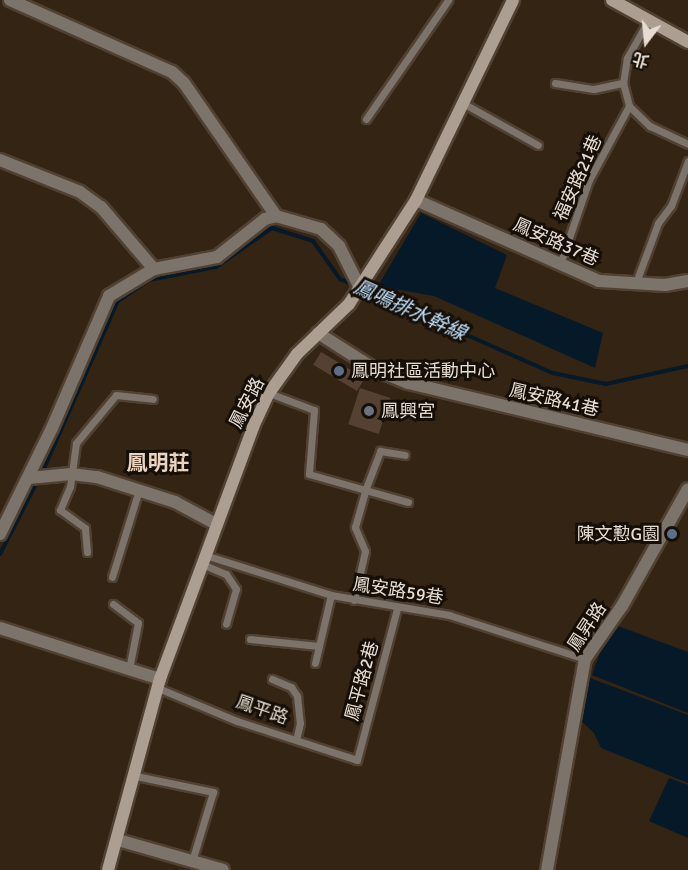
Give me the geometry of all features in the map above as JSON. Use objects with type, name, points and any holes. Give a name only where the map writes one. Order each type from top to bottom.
[{"type":"street","points":[[10,0],[172,72],[184,83],[276,216]]},
{"type":"street","name":"鳳安路","points":[[108,870],[136,776],[159,683],[216,525],[269,393],[318,333],[360,288],[416,200],[461,102],[513,0]]},
{"type":"street","points":[[612,0],[688,42]]},
{"type":"street","points":[[0,160],[80,192],[101,207],[154,269]]},
{"type":"street","name":"鳳安路37巷","points":[[416,200],[599,281],[635,285],[688,281]]},
{"type":"street","points":[[0,534],[36,477],[104,302],[154,269],[217,257],[265,219],[276,216],[321,229],[339,246],[360,288]]},
{"type":"street","name":"鳳安路41巷","points":[[318,333],[376,370],[409,383],[688,450]]},
{"type":"street","points":[[36,477],[71,474],[139,490],[203,514],[216,525]]},
{"type":"street","name":"鳳昇路","points":[[547,870],[585,659],[622,606],[688,489]]},
{"type":"street","name":"鳳平路","points":[[0,628],[129,669],[159,683]]},
{"type":"street","points":[[118,840],[223,870]]},
{"type":"lane","points":[[366,119],[448,0]]},
{"type":"lane","points":[[648,21],[627,58],[623,83],[629,106],[650,126],[688,144]]},
{"type":"lane","points":[[555,83],[594,89],[623,83]]},
{"type":"lane","points":[[461,102],[537,144]]},
{"type":"lane","name":"福安路21巷","points":[[560,264],[589,180],[629,106]]},
{"type":"lane","points":[[635,285],[658,223],[671,206],[688,161]]},
{"type":"lane","points":[[269,393],[314,410],[309,474],[366,488],[408,502]]},
{"type":"lane","points":[[87,552],[85,528],[60,510],[71,474],[76,443],[116,395],[153,399]]},
{"type":"lane","points":[[354,600],[365,551],[355,527],[366,488],[380,451],[405,454]]},
{"type":"lane","points":[[112,577],[139,490]]},
{"type":"lane","points":[[204,560],[226,574],[236,590],[226,624]]},
{"type":"lane","name":"鳳安路59巷","points":[[204,560],[331,595],[397,609],[449,615],[585,659]]},
{"type":"lane","points":[[315,663],[331,595]]},
{"type":"lane","points":[[113,604],[138,623],[129,669]]},
{"type":"lane","name":"鳳平路2巷","points":[[357,760],[397,609]]},
{"type":"lane","points":[[250,639],[319,646]]},
{"type":"lane","points":[[272,679],[291,687],[297,696],[300,723],[296,740]]},
{"type":"lane","name":"鳳平路","points":[[159,683],[237,721],[357,760]]},
{"type":"lane","points":[[136,776],[213,792],[192,861]]},
{"type":"water","points":[[421,213],[507,255],[495,288],[603,333],[595,368],[434,296],[378,286]]},
{"type":"water","points":[[618,626],[688,652],[688,713],[592,675],[600,652]]},
{"type":"water","points":[[590,678],[688,715],[688,783],[601,748],[594,733],[578,718]]},
{"type":"water","points":[[669,778],[688,785],[688,838],[649,821]]},
{"type":"building","name":"鳳明社區活動中心","points":[[321,352],[365,378],[357,391],[313,365]]},
{"type":"building","name":"鳳興宮","points":[[360,388],[390,398],[379,434],[348,424]]},
{"type":"waterway","name":"鳳鳴排水幹線","points":[[42,473],[118,301],[149,280],[216,267],[272,228],[313,241],[340,279],[354,285]]},
{"type":"waterway","name":"鳳鳴排水幹線","points":[[363,289],[553,373],[606,384],[688,366]]},
{"type":"waterway","name":"鳳鳴排水幹線","points":[[0,554],[38,480]]},
{"type":"place","name":"鳳明社區活動中心","points":[[339,371]]},
{"type":"place","name":"鳳興宮","points":[[369,411]]},
{"type":"place","name":"陳文懃G園","points":[[672,534]]},
{"type":"district","name":"鳳明莊","points":[[158,463]]}]
